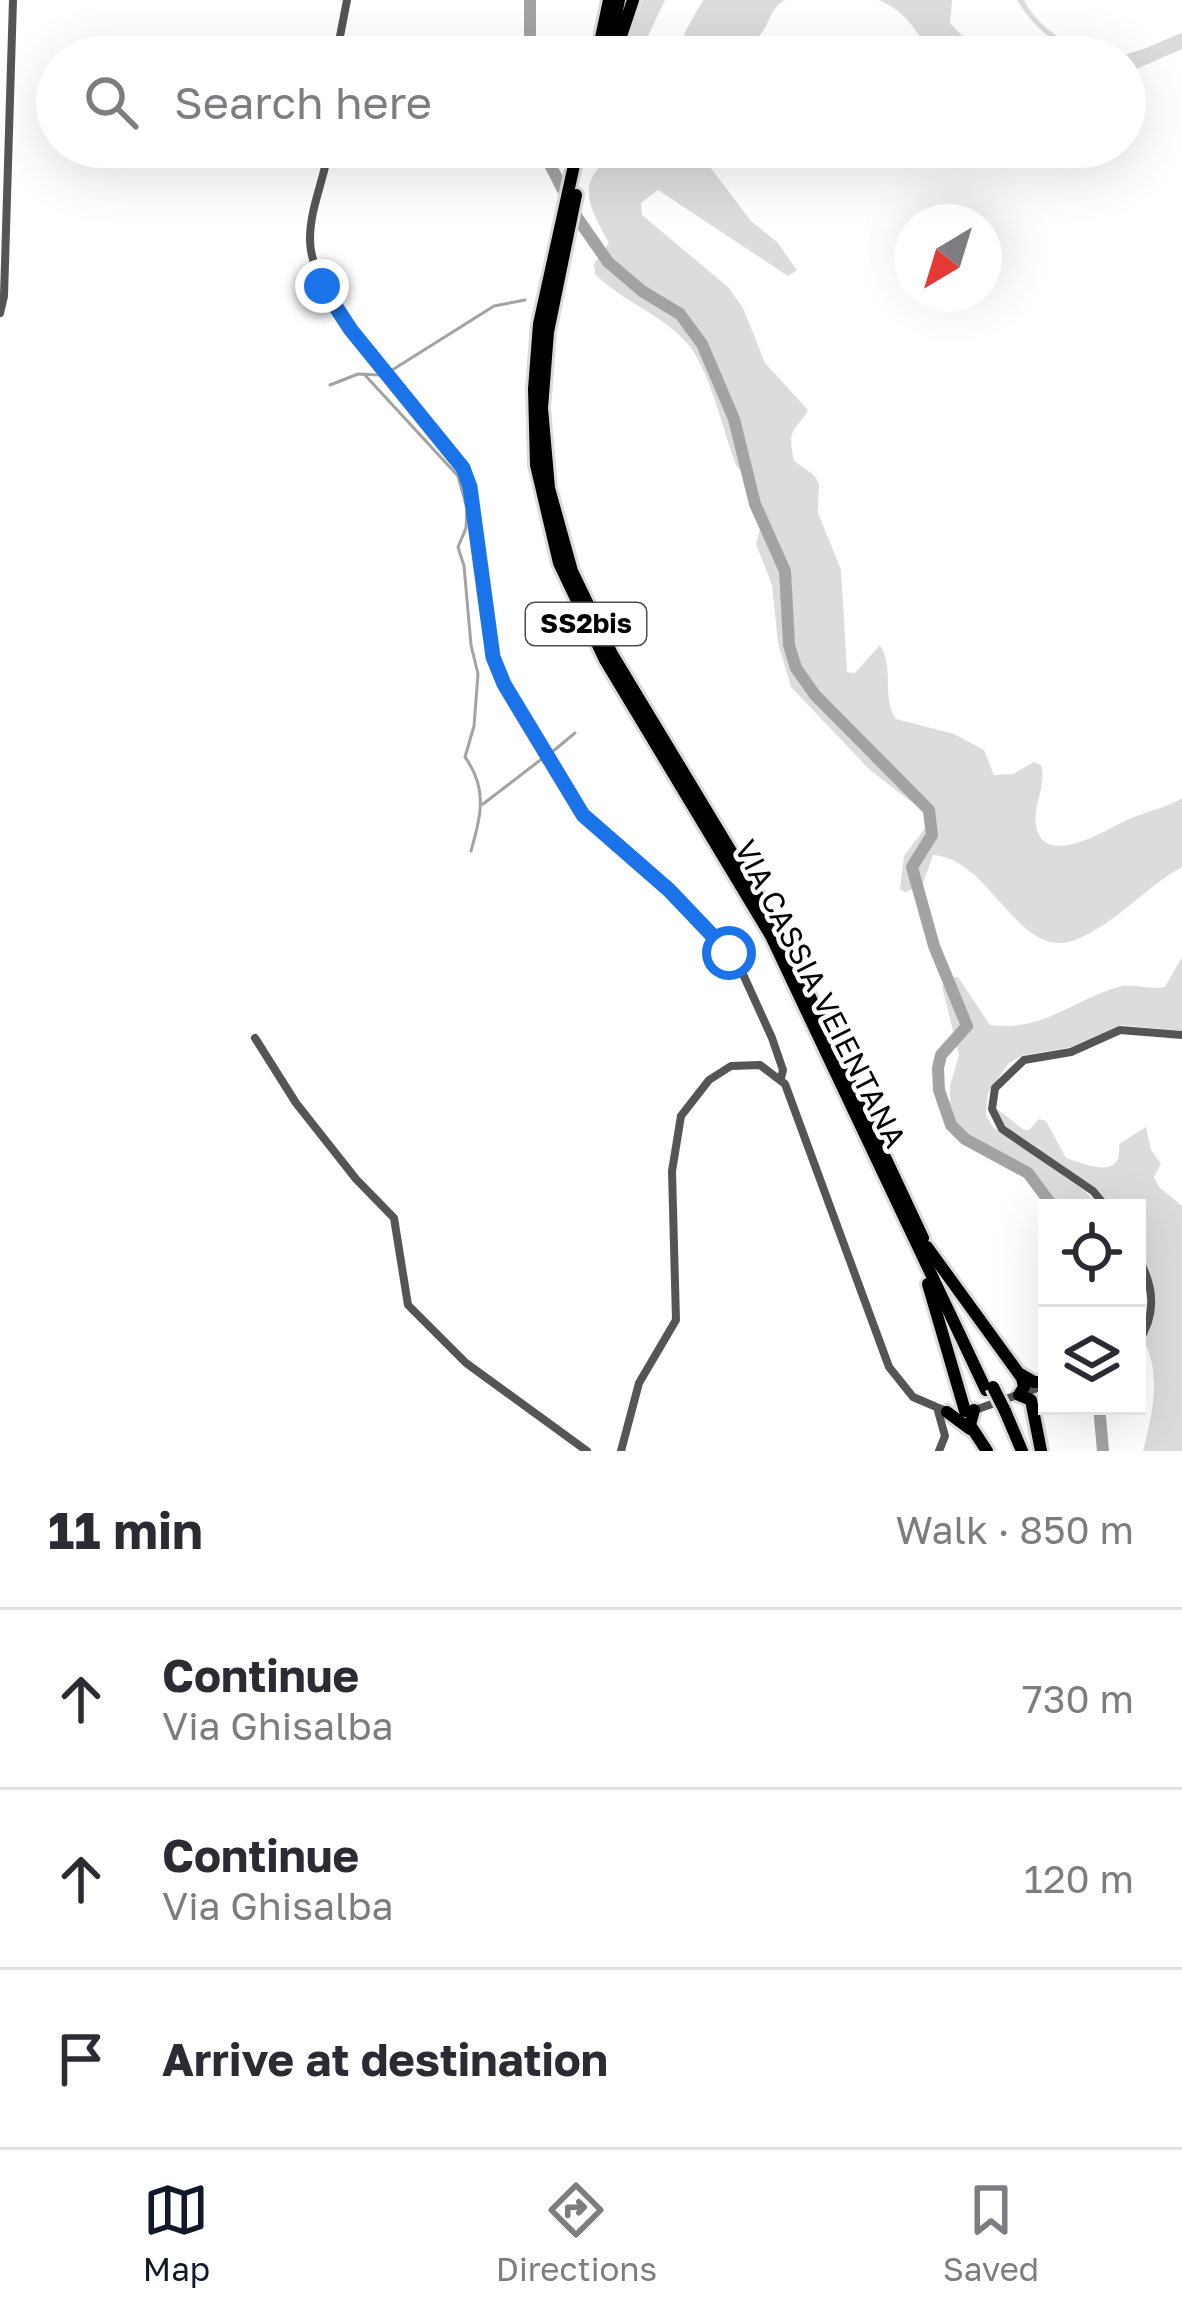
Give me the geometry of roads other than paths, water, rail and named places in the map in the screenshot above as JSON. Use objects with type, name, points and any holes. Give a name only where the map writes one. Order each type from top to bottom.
[{"type":"highway","points":[[598,36],[605,0]]},
{"type":"highway","points":[[614,36],[619,0]]},
{"type":"highway","points":[[619,36],[633,0]]},
{"type":"highway","name":"VIA CASSIA VEIENTANA","points":[[577,168],[537,338],[533,422],[540,488],[559,562],[605,660],[777,939],[1018,1451]]},
{"type":"highway","points":[[922,1245],[1018,1373],[1024,1385],[1019,1395],[1030,1399],[1041,1451]]},
{"type":"highway","points":[[922,1245],[956,1385],[970,1410],[973,1431],[987,1451]]},
{"type":"highway","points":[[1018,1373],[1038,1383]]},
{"type":"highway","points":[[956,1385],[942,1411],[973,1431]]},
{"type":"highway","points":[[1034,1411],[1038,1397]]},
{"type":"street","points":[[0,313],[14,0]]},
{"type":"street","points":[[340,36],[347,0]]},
{"type":"street","points":[[324,168],[310,233],[314,265],[337,309],[467,476],[493,657],[504,684],[583,815],[669,890],[742,972],[772,1038],[783,1070],[781,1078]]},
{"type":"street","points":[[1100,1199],[1002,1129],[993,1112],[995,1088],[1024,1060],[1067,1054],[1120,1030],[1182,1035]]},
{"type":"street","points":[[255,1037],[296,1103],[356,1179],[394,1218],[408,1305],[466,1363],[587,1451]]},
{"type":"street","points":[[624,1450],[639,1384],[676,1320],[672,1171],[681,1116],[709,1080],[731,1066],[760,1065],[781,1078],[889,1367],[908,1393],[942,1411],[970,1410],[1038,1388]]},
{"type":"street","points":[[1146,1273],[1152,1301],[1146,1327]]},
{"type":"street","points":[[939,1451],[945,1433],[942,1411]]},
{"type":"waterway","points":[[530,0],[530,36]]},
{"type":"waterway","points":[[552,168],[563,190]]},
{"type":"waterway","points":[[576,216],[608,262],[642,291],[680,314],[702,344],[734,419],[755,504],[785,571],[789,645],[796,668],[815,695],[929,810],[932,835],[912,867],[934,946],[967,1026],[941,1055],[939,1090],[951,1125],[965,1139],[1028,1173],[1047,1199]]},
{"type":"waterway","points":[[389,372],[494,306],[525,300]]},
{"type":"waterway","points":[[330,385],[358,374],[380,375]]},
{"type":"waterway","points":[[364,374],[458,476],[467,508],[458,547],[478,674],[474,726],[465,757],[480,791],[471,851]]},
{"type":"waterway","points":[[552,752],[575,733]]},
{"type":"waterway","points":[[483,804],[543,758]]},
{"type":"waterway","points":[[1100,1415],[1103,1451]]}]
